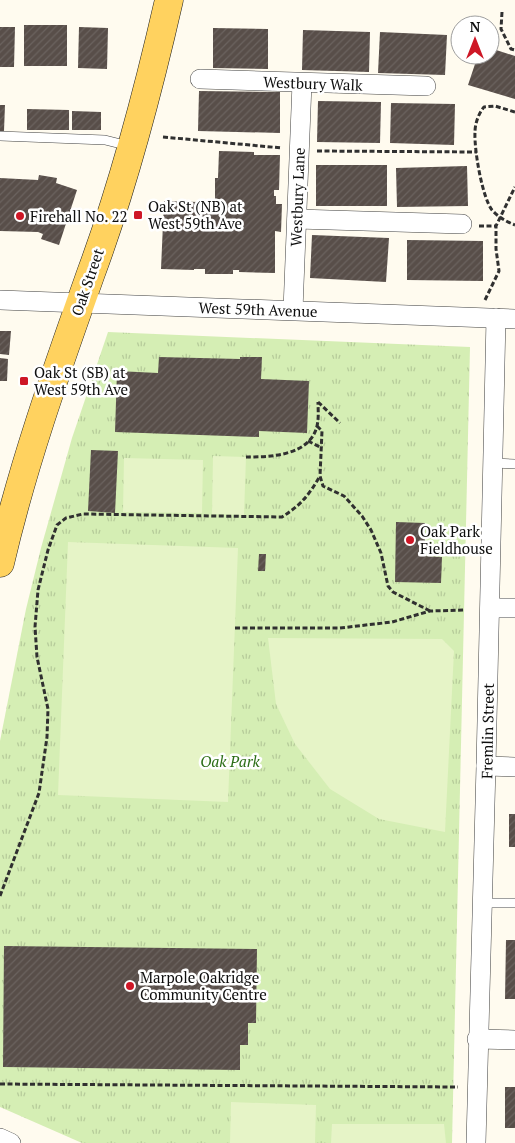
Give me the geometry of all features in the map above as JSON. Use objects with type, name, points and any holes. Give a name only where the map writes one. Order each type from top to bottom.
[{"type":"main road","name":"Oak Street","points":[[0,563],[29,454],[132,147],[169,0]]},
{"type":"street","name":"Westbury Walk","points":[[200,79],[426,86]]},
{"type":"street","name":"Westbury Lane","points":[[293,310],[302,83]]},
{"type":"street","points":[[297,219],[462,224]]},
{"type":"street","name":"West 59th Avenue","points":[[0,300],[515,319]]},
{"type":"street","name":"Fremlin Street","points":[[476,1143],[477,1039],[486,766],[496,318]]},
{"type":"street","points":[[490,608],[515,608]]},
{"type":"street","points":[[486,766],[515,767]]},
{"type":"street","points":[[477,1039],[515,1040]]},
{"type":"street","points":[[0,1138],[11,1143]]},
{"type":"lane","points":[[0,136],[105,140],[132,147]]},
{"type":"lane","points":[[493,463],[515,464]]},
{"type":"lane","points":[[482,903],[515,903]]},
{"type":"path","points":[[502,12],[501,29],[511,49],[515,50]]},
{"type":"path","points":[[515,112],[495,106],[484,107],[480,112],[474,131],[481,184],[492,210],[507,222],[515,225]]},
{"type":"path","points":[[163,137],[291,148],[298,151],[477,152]]},
{"type":"path","points":[[484,301],[499,271],[496,226],[515,186]]},
{"type":"path","points":[[246,457],[280,455],[291,452],[308,442],[317,426],[318,402],[340,423]]},
{"type":"path","points":[[317,426],[322,431],[320,476],[324,486],[340,493],[351,503],[371,530],[381,553],[388,586],[400,597],[430,611]]},
{"type":"path","points":[[308,442],[322,448]]},
{"type":"path","points":[[0,896],[39,793],[42,774],[47,737],[48,709],[37,657],[35,627],[38,590],[48,550],[57,525],[66,518],[83,514],[282,517],[297,508],[309,495],[320,476]]},
{"type":"path","points":[[235,628],[340,628],[392,622],[430,611],[465,610]]},
{"type":"path","points":[[0,1084],[458,1087]]},
{"type":"green space","name":"Oak Park","points":[[108,332],[470,347],[452,1143],[82,1143],[0,1107],[0,741],[26,609],[41,548],[72,438]]},
{"type":"green space","points":[[213,456],[246,457],[244,515],[212,514]]},
{"type":"green space","points":[[124,458],[203,460],[202,513],[123,512]]},
{"type":"green space","points":[[68,542],[238,548],[228,802],[58,795]]},
{"type":"green space","points":[[268,638],[442,639],[454,651],[445,832],[379,819],[330,789],[295,744],[276,704]]},
{"type":"green space","points":[[231,1102],[316,1105],[315,1143],[230,1143]]},
{"type":"green space","points":[[332,1124],[444,1124],[446,1143],[331,1143]]},
{"type":"building","points":[[24,25],[67,25],[67,66],[24,66]]},
{"type":"building","points":[[0,27],[15,27],[14,67],[0,67]]},
{"type":"building","points":[[79,27],[108,28],[107,69],[78,68]]},
{"type":"building","points":[[213,28],[268,29],[268,69],[213,68]]},
{"type":"building","points":[[303,30],[370,32],[369,72],[302,70]]},
{"type":"building","points":[[380,32],[447,35],[445,75],[378,73]]},
{"type":"building","points":[[500,51],[515,56],[515,99],[468,85],[475,65],[500,65]]},
{"type":"building","points":[[199,91],[280,92],[280,133],[198,131]]},
{"type":"building","points":[[318,101],[381,102],[380,143],[317,142]]},
{"type":"building","points":[[391,103],[455,104],[454,145],[390,143]]},
{"type":"building","points":[[0,105],[5,105],[4,131],[0,131]]},
{"type":"building","points":[[27,109],[69,110],[69,130],[27,130]]},
{"type":"building","points":[[72,111],[101,112],[101,130],[72,130]]},
{"type":"building","points":[[219,151],[254,152],[254,155],[280,155],[279,190],[274,190],[276,204],[282,204],[281,232],[275,231],[275,273],[239,272],[239,270],[233,270],[233,274],[205,274],[205,269],[161,269],[164,201],[199,202],[199,207],[210,207],[210,212],[220,212],[220,204],[215,204],[215,178],[218,178]]},
{"type":"building","points":[[316,165],[387,165],[387,206],[316,206]]},
{"type":"building","points":[[467,166],[468,206],[397,207],[396,168]]},
{"type":"building","points":[[39,175],[57,178],[56,183],[77,190],[59,245],[41,239],[43,234],[38,232],[0,231],[0,178],[38,180]]},
{"type":"building","points":[[312,235],[389,238],[386,282],[310,278]]},
{"type":"building","points":[[407,240],[483,241],[483,281],[407,280]]},
{"type":"building","points":[[0,331],[11,331],[9,355],[0,354]]},
{"type":"building","points":[[159,357],[240,359],[240,357],[262,357],[261,379],[309,381],[307,433],[259,431],[259,437],[115,432],[117,371],[158,373]]},
{"type":"building","points":[[0,358],[8,359],[7,381],[0,381]]},
{"type":"building","points":[[91,450],[118,451],[115,513],[88,511]]},
{"type":"building","name":"Oak Park Fieldhouse","points":[[396,522],[425,523],[425,556],[442,557],[441,583],[395,582]]},
{"type":"building","points":[[259,554],[266,554],[265,571],[258,571]]},
{"type":"building","points":[[509,814],[515,814],[515,847],[509,847]]},
{"type":"building","points":[[506,940],[515,940],[515,999],[505,999]]},
{"type":"building","name":"Marpole Oakridge Community Centre","points":[[4,946],[257,949],[256,1023],[248,1023],[248,1045],[240,1045],[240,1070],[3,1067]]},
{"type":"building","points":[[505,1087],[515,1087],[515,1128],[505,1128]]},
{"type":"place","name":"Oak St (NB) at West 59th Ave","points":[[138,215]]},
{"type":"place","name":"Firehall No. 22","points":[[20,216]]},
{"type":"place","name":"Oak St (SB) at West 59th Ave","points":[[24,381]]},
{"type":"place","name":"Oak Park Fieldhouse","points":[[410,540]]},
{"type":"place","name":"Marpole Oakridge Community Centre","points":[[130,986]]}]
